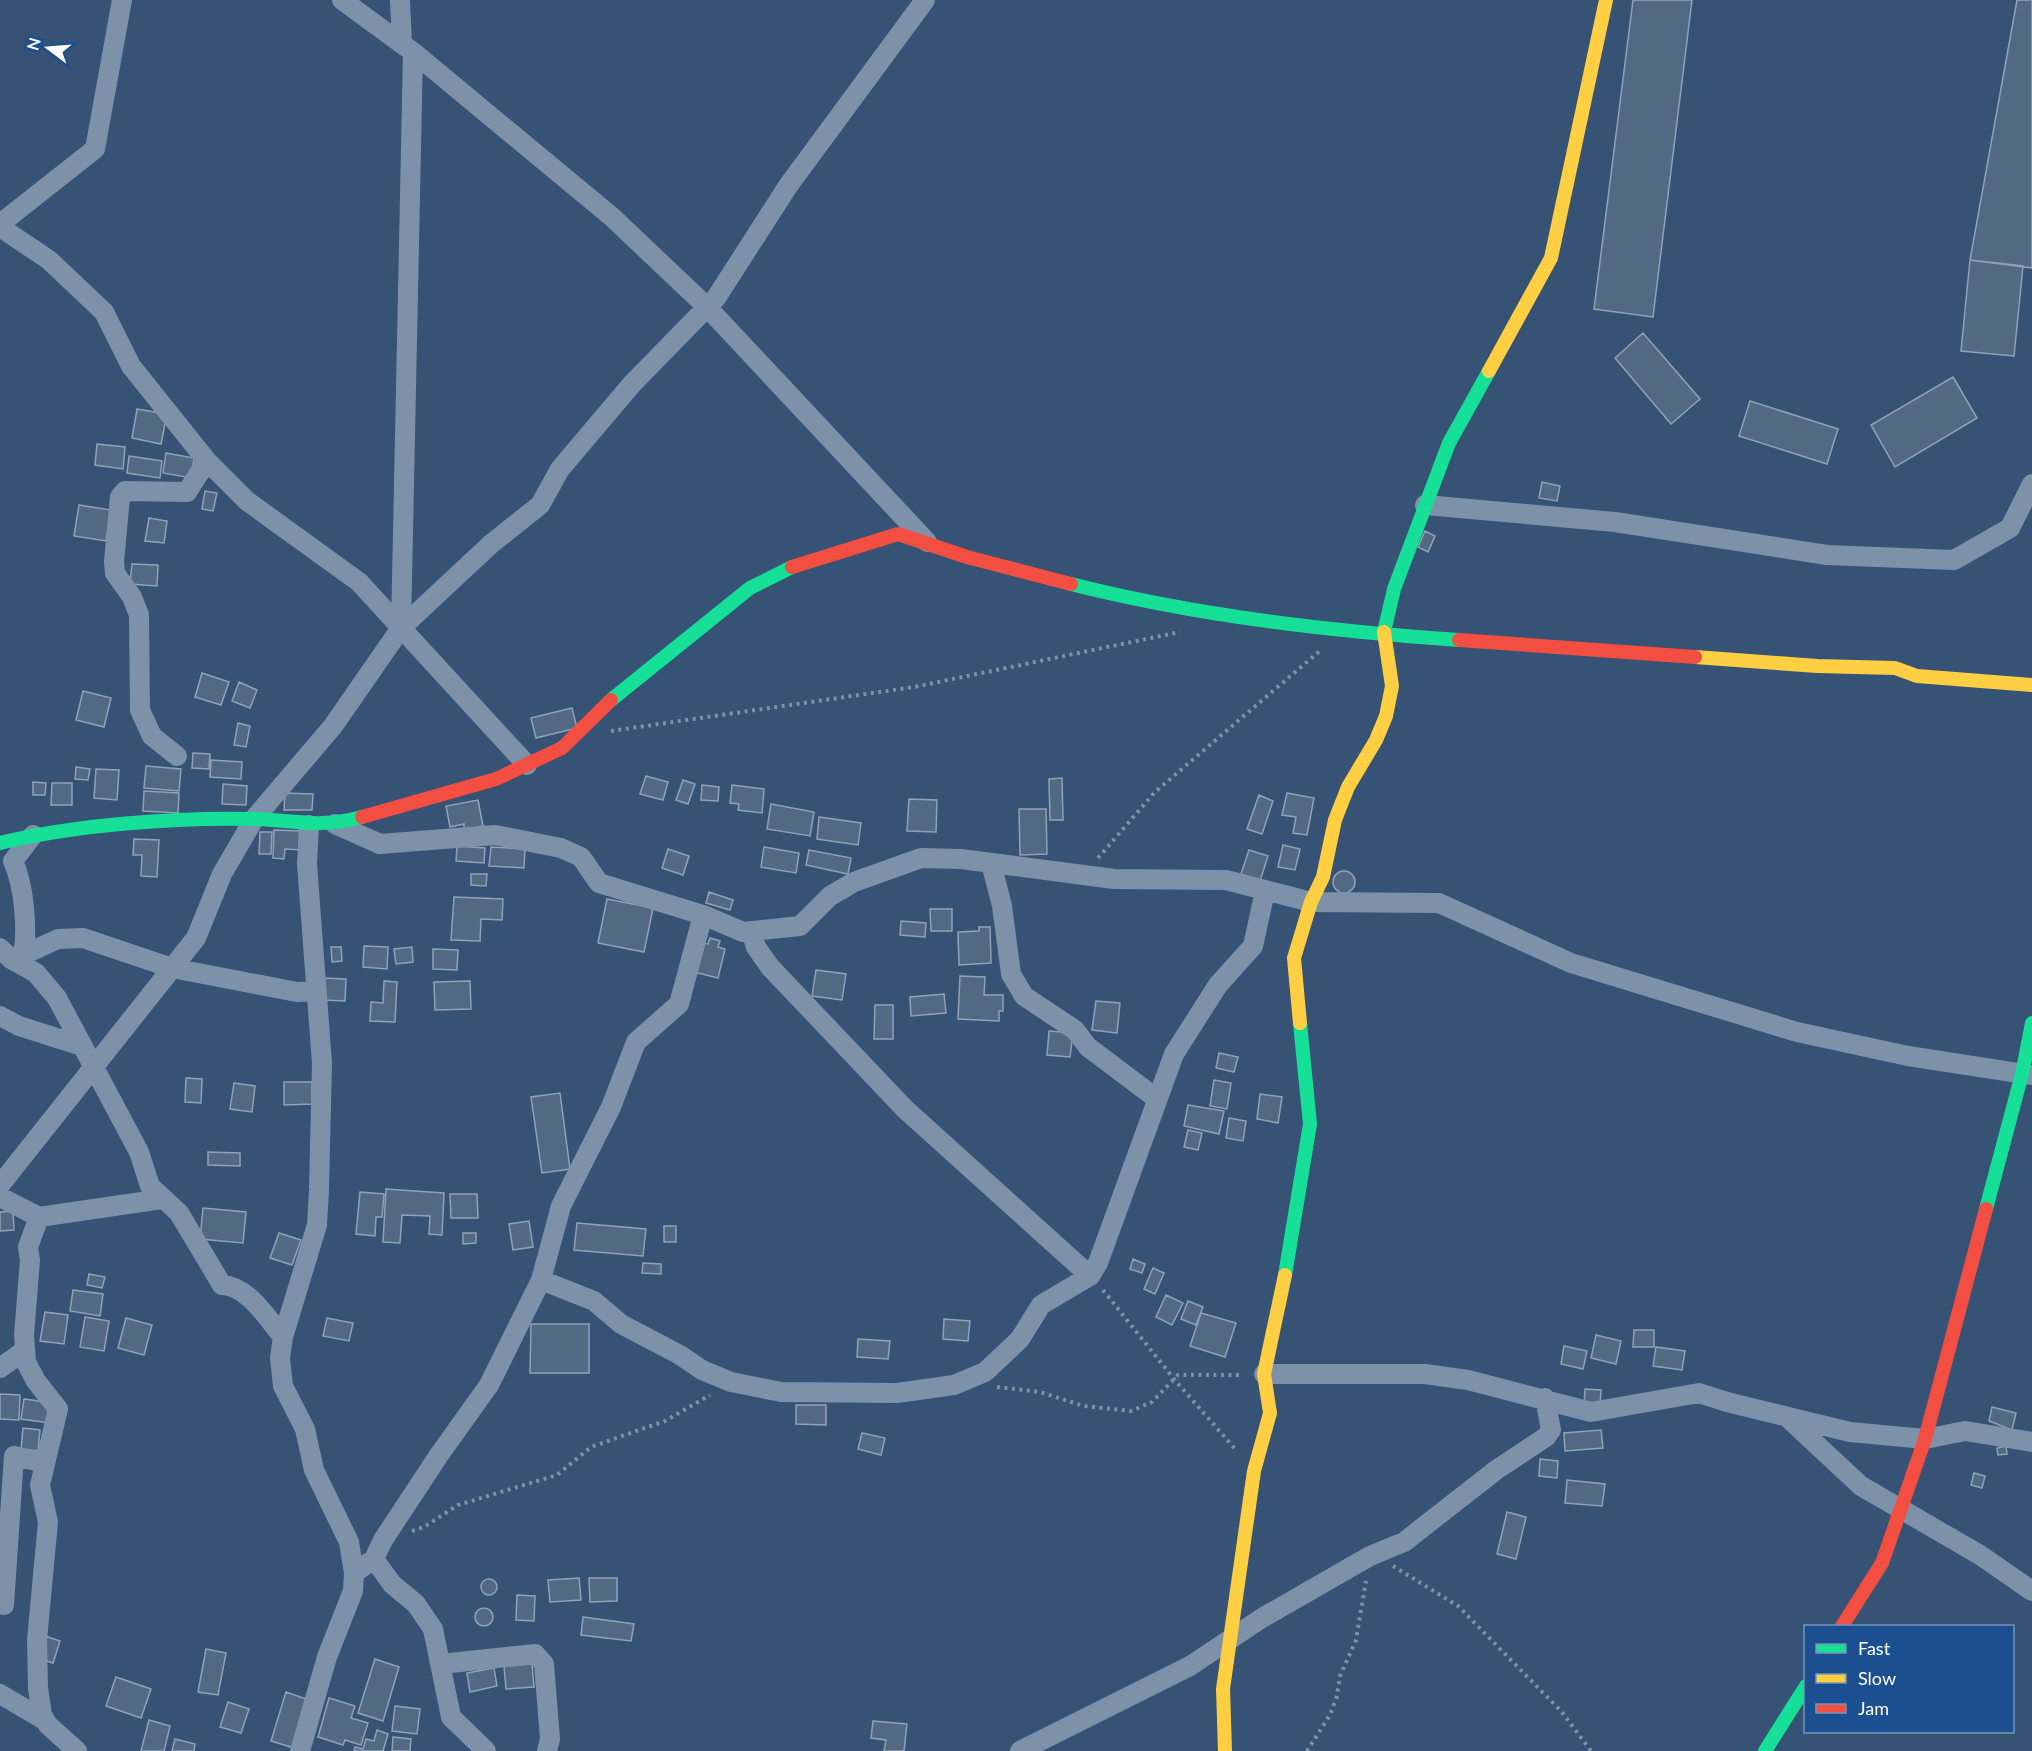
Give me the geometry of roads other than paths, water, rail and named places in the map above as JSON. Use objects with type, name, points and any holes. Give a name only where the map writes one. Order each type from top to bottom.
[{"type":"street","points":[[122,0],[95,149],[0,226],[49,260],[104,312],[131,366],[207,461],[248,501],[359,582],[527,765]]},
{"type":"street","points":[[342,0],[408,48],[612,217],[707,307],[929,544]]},
{"type":"street","points":[[400,0],[408,48],[400,628]]},
{"type":"street","points":[[0,1185],[196,938],[222,874],[254,819],[333,726],[400,628],[491,544],[540,505],[560,469],[632,384],[732,278],[788,186],[925,0]]},
{"type":"street","points":[[1225,1751],[1223,1689],[1254,1471],[1270,1413],[1264,1374],[1285,1276],[1310,1124],[1294,958],[1311,902],[1323,877],[1335,820],[1348,787],[1381,731],[1391,699],[1390,668],[1383,635],[1394,589],[1449,443],[1551,258],[1606,0]]},
{"type":"street","points":[[177,756],[152,736],[140,710],[139,615],[132,597],[115,573],[120,497],[125,491],[187,492],[207,461]]},
{"type":"street","points":[[1425,506],[1615,522],[1827,555],[1953,560],[2010,528],[2032,484]]},
{"type":"street","points":[[0,843],[33,835],[147,824],[254,819],[309,825],[335,824],[496,779],[562,748],[609,701],[750,588],[800,563],[898,534],[967,557],[1136,600],[1345,630],[1383,635],[1817,666],[1858,664],[1895,668],[1917,676],[2032,685]]},
{"type":"street","points":[[335,824],[380,844],[495,835],[561,848],[581,857],[599,883],[703,915],[743,932],[800,926],[830,896],[854,882],[921,858],[991,863],[1144,880],[1204,878],[1226,880],[1311,902],[1439,903],[1571,963],[1797,1032],[1908,1056],[2027,1075]]},
{"type":"street","points":[[300,1751],[327,1657],[353,1591],[354,1573],[349,1542],[314,1470],[305,1429],[283,1386],[280,1358],[283,1337],[317,1225],[322,1063],[308,864],[309,825]]},
{"type":"street","points":[[21,959],[26,918],[20,875],[14,861],[33,835]]},
{"type":"street","points":[[991,863],[1002,906],[1011,974],[1024,996],[1075,1030],[1096,1054],[1157,1099]]},
{"type":"street","points":[[541,1280],[594,1301],[621,1324],[680,1354],[702,1370],[731,1382],[793,1392],[897,1393],[954,1385],[985,1372],[1020,1339],[1041,1305],[1090,1276],[1098,1263],[1174,1054],[1218,985],[1253,946],[1265,891]]},
{"type":"street","points":[[354,1573],[374,1559],[383,1540],[439,1455],[483,1396],[541,1280],[561,1206],[611,1107],[636,1042],[680,1004],[703,915]]},
{"type":"street","points":[[751,931],[756,947],[770,967],[905,1109],[1090,1276]]},
{"type":"street","points":[[21,959],[63,937],[83,938],[172,968],[297,992],[316,992]]},
{"type":"street","points":[[0,948],[21,959],[57,998],[139,1152],[150,1186],[179,1213],[222,1285],[234,1286],[246,1294],[283,1337]]},
{"type":"street","points":[[0,1016],[19,1026],[82,1046]]},
{"type":"street","points":[[1843,1625],[1882,1563],[1925,1439],[2027,1075],[2032,1023]]},
{"type":"street","points":[[0,1197],[39,1217],[162,1199]]},
{"type":"street","points":[[39,1217],[28,1247],[30,1260],[24,1351],[30,1372],[58,1409],[40,1490],[46,1505],[48,1522],[37,1669],[39,1701],[46,1721]]},
{"type":"street","points":[[0,1368],[24,1351]]},
{"type":"street","points":[[1264,1374],[1425,1374],[1468,1380],[1545,1398],[1591,1412],[1700,1393],[1850,1432],[1925,1439],[1965,1431],[2032,1442]]},
{"type":"street","points":[[1020,1751],[1181,1671],[1262,1618],[1372,1556],[1404,1542],[1496,1470],[1546,1437],[1551,1430],[1545,1398]]},
{"type":"street","points":[[1786,1416],[1861,1486],[1901,1507],[1980,1555],[2032,1591]]},
{"type":"street","points":[[4,1605],[14,1456],[45,1463]]},
{"type":"street","points":[[374,1559],[392,1584],[416,1604],[433,1629],[451,1717],[486,1751]]},
{"type":"street","points":[[441,1665],[535,1654],[544,1664],[550,1739],[547,1751]]},
{"type":"street","points":[[1765,1751],[1804,1689]]},
{"type":"street","points":[[0,1694],[46,1721],[77,1751]]}]
